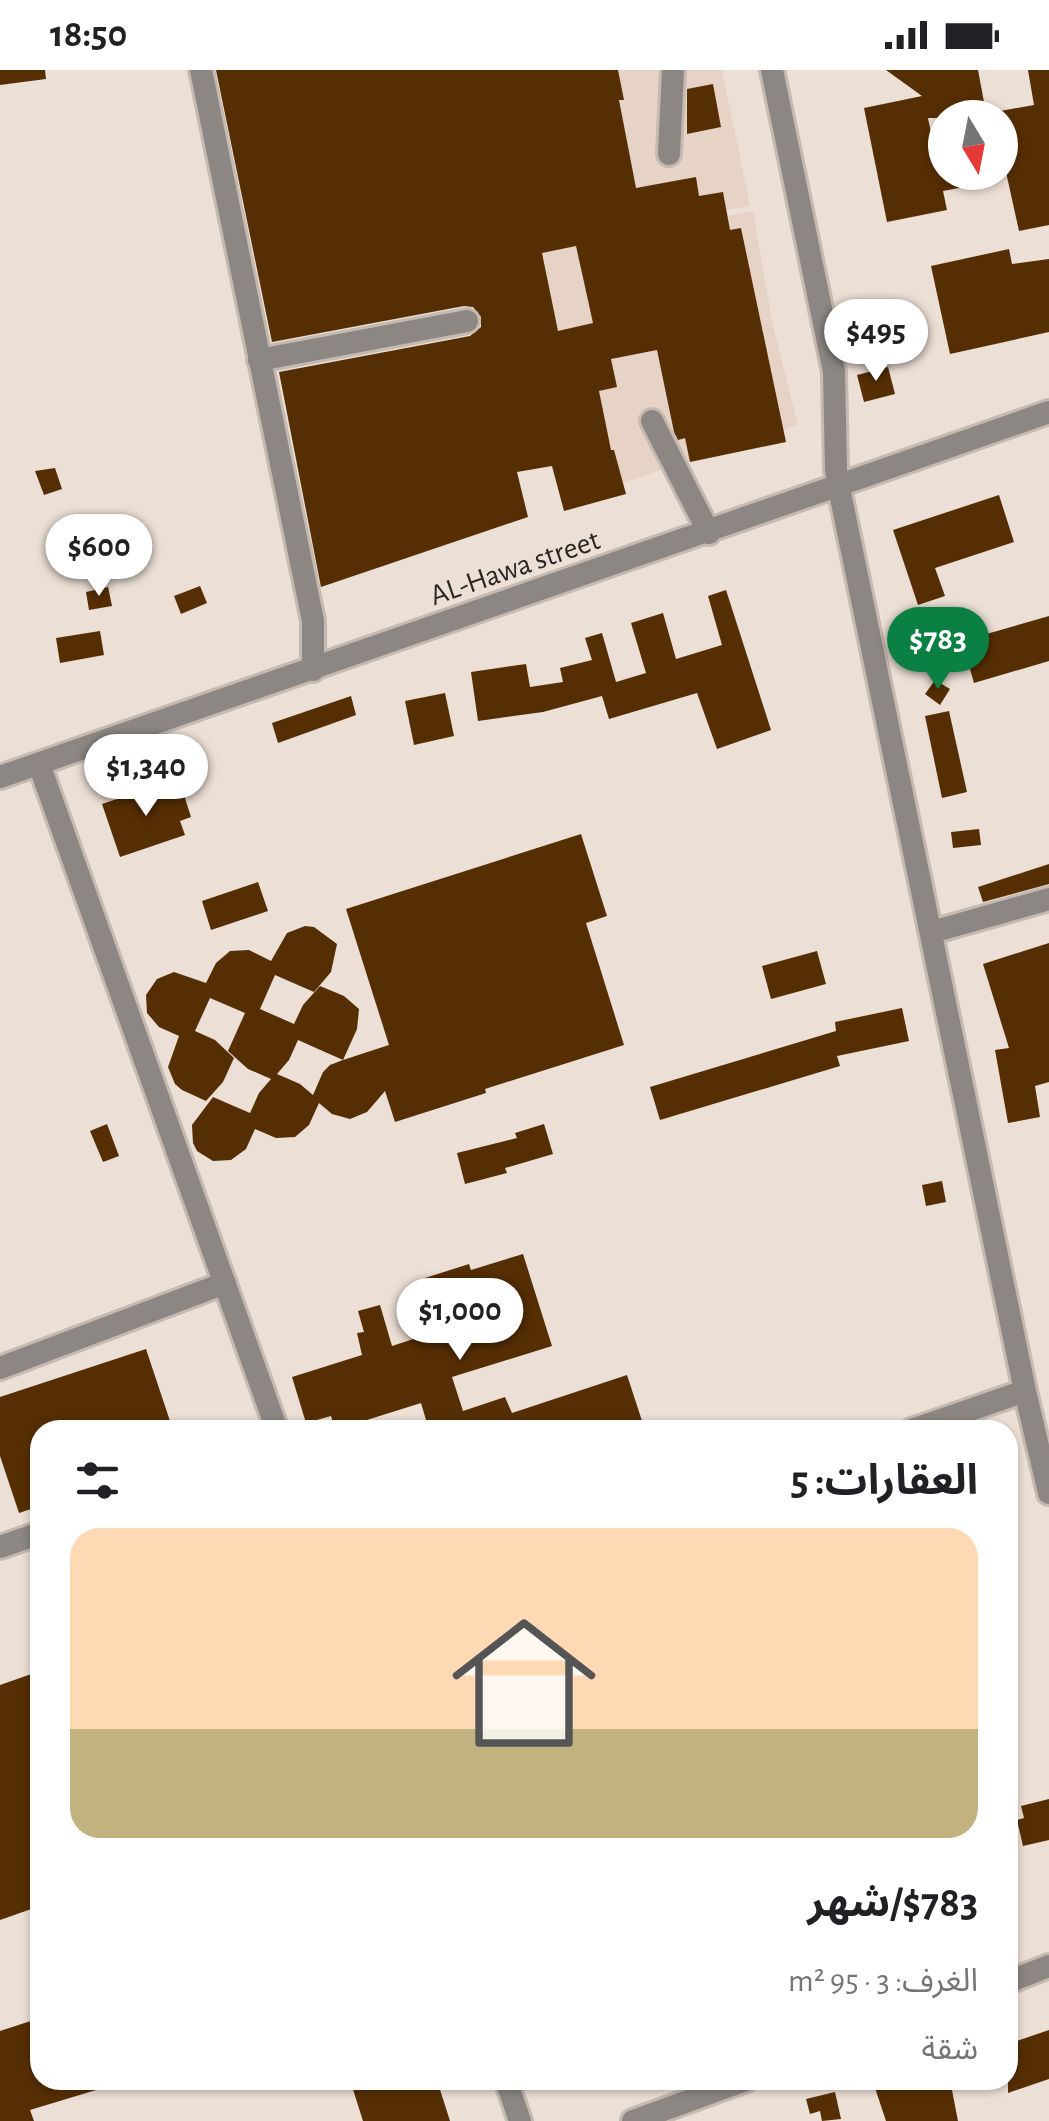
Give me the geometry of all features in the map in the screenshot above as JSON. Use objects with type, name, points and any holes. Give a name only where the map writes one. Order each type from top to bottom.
[{"type":"street","points":[[201,70],[313,621],[314,670]]},
{"type":"street","points":[[668,154],[673,70]]},
{"type":"street","points":[[772,70],[834,372],[839,488],[1024,1391],[1044,1446],[1049,1493]]},
{"type":"street","points":[[259,360],[467,322]]},
{"type":"street","name":"AL-Hawa street","points":[[0,778],[1049,412]]},
{"type":"street","points":[[652,420],[709,532]]},
{"type":"street","points":[[39,764],[273,1420]]},
{"type":"street","points":[[932,932],[1049,899]]},
{"type":"street","points":[[0,1368],[224,1282]]},
{"type":"street","points":[[941,1420],[1024,1391]]},
{"type":"street","points":[[0,1547],[30,1536]]},
{"type":"street","points":[[1018,1978],[1049,1966]]},
{"type":"street","points":[[509,2090],[520,2121]]},
{"type":"street","points":[[633,2121],[718,2090]]},
{"type":"shaded area","points":[[480,70],[722,70],[750,206],[517,249]]},
{"type":"shaded area","points":[[753,211],[772,321],[798,425],[577,498],[519,257]]},
{"type":"building","points":[[0,70],[45,70],[46,79],[0,85]]},
{"type":"building","points":[[216,70],[618,70],[624,100],[619,100],[636,188],[696,177],[699,196],[723,192],[730,230],[741,228],[786,442],[690,462],[685,438],[678,440],[674,432],[657,350],[611,359],[617,387],[599,391],[611,450],[626,494],[564,511],[552,466],[517,472],[528,517],[321,587],[279,372],[470,336],[481,327],[481,317],[473,307],[464,306],[272,342]],"holes":[[[576,246],[593,323],[558,331],[542,253]]]},
{"type":"building","points":[[886,70],[978,70],[984,100],[928,100],[928,190],[948,190],[943,191],[947,210],[887,222],[864,108],[922,96]]},
{"type":"building","points":[[1028,70],[1049,70],[1049,225],[1019,231],[1010,190],[1018,190],[1018,108],[1034,105]]},
{"type":"building","points":[[713,84],[721,127],[687,134],[687,89]]},
{"type":"building","points":[[1009,249],[1012,264],[1049,259],[1049,332],[950,354],[931,266]]},
{"type":"building","points":[[888,367],[895,394],[864,402],[857,375]]},
{"type":"building","points":[[55,468],[62,489],[44,495],[35,471]]},
{"type":"building","points":[[999,495],[1014,542],[935,568],[945,596],[918,605],[893,530]]},
{"type":"building","points":[[200,586],[207,603],[181,614],[174,596]]},
{"type":"building","points":[[108,587],[112,606],[89,610],[86,592]]},
{"type":"building","points":[[726,590],[771,730],[717,749],[697,693],[609,719],[602,696],[543,712],[478,721],[471,672],[526,664],[530,687],[563,682],[560,668],[592,660],[585,638],[602,633],[616,682],[646,673],[631,623],[663,613],[676,659],[722,645],[708,596]]},
{"type":"building","points":[[1049,616],[1049,661],[974,683],[962,641]]},
{"type":"building","points":[[100,631],[104,655],[60,663],[56,638]]},
{"type":"building","points":[[935,680],[950,689],[940,705],[925,694]]},
{"type":"building","points":[[445,693],[454,736],[414,745],[405,701]]},
{"type":"building","points":[[351,696],[356,715],[278,743],[272,723]]},
{"type":"building","points":[[949,711],[967,792],[942,798],[925,716]]},
{"type":"building","points":[[168,782],[172,796],[183,792],[191,817],[180,821],[185,835],[120,857],[102,804]]},
{"type":"building","points":[[979,829],[981,845],[953,848],[951,832]]},
{"type":"building","points":[[581,834],[607,916],[586,923],[624,1045],[395,1122],[385,1091],[367,1112],[350,1119],[332,1114],[319,1103],[309,1125],[295,1137],[276,1138],[255,1129],[246,1149],[231,1160],[213,1161],[197,1151],[192,1125],[213,1097],[250,1113],[271,1079],[248,1069],[228,1051],[245,1013],[210,998],[195,1031],[215,1040],[234,1058],[223,1082],[206,1101],[175,1084],[168,1067],[179,1036],[159,1027],[147,1013],[146,995],[157,979],[174,972],[206,983],[216,963],[230,951],[249,950],[271,961],[287,933],[314,927],[337,944],[331,972],[314,992],[275,975],[260,1009],[294,1024],[303,1005],[320,986],[344,996],[359,1009],[357,1029],[343,1060],[389,1045],[346,909]],"holes":[[[298,1040],[343,1060],[330,1065],[313,1095],[277,1074]]]},
{"type":"building","points":[[1049,864],[1049,884],[983,902],[978,887]]},
{"type":"building","points":[[258,882],[268,911],[211,930],[202,901]]},
{"type":"building","points":[[1049,943],[1049,1082],[1035,1086],[1040,1117],[1008,1123],[995,1050],[1009,1048],[983,964]]},
{"type":"building","points":[[817,951],[826,984],[771,999],[762,966]]},
{"type":"building","points":[[902,1008],[909,1041],[837,1056],[840,1066],[660,1120],[650,1087],[836,1031],[835,1022]]},
{"type":"building","points":[[107,1124],[119,1156],[103,1162],[90,1131]]},
{"type":"building","points":[[544,1124],[553,1154],[505,1168],[507,1173],[465,1184],[457,1153],[517,1138],[515,1133]]},
{"type":"building","points":[[942,1181],[946,1202],[926,1206],[922,1185]]},
{"type":"building","points":[[523,1254],[552,1346],[452,1377],[463,1411],[505,1397],[512,1413],[627,1375],[642,1420],[426,1420],[421,1403],[367,1420],[332,1420],[331,1416],[305,1420],[292,1377],[362,1355],[357,1333],[364,1332],[358,1311],[380,1305],[392,1346],[441,1330],[425,1278],[469,1264],[471,1270]]},
{"type":"building","points":[[146,1349],[170,1420],[30,1420],[30,1509],[19,1513],[0,1456],[0,1397]]},
{"type":"building","points":[[30,1674],[30,1910],[0,1920],[0,1685]]},
{"type":"building","points":[[1049,1799],[1049,1840],[1023,1846],[1018,1824],[1018,1820],[1024,1818],[1021,1806]]},
{"type":"building","points":[[30,2021],[30,2090],[96,2090],[30,2110],[34,2121],[0,2121],[0,2031]]},
{"type":"building","points":[[1049,2030],[1049,2079],[1018,2090],[1018,2041]]},
{"type":"building","points":[[353,2090],[440,2090],[450,2121],[363,2121]]},
{"type":"building","points":[[876,2090],[952,2090],[958,2121],[886,2121]]},
{"type":"building","points":[[835,2092],[841,2119],[822,2121],[820,2111],[810,2114],[806,2099]]}]
